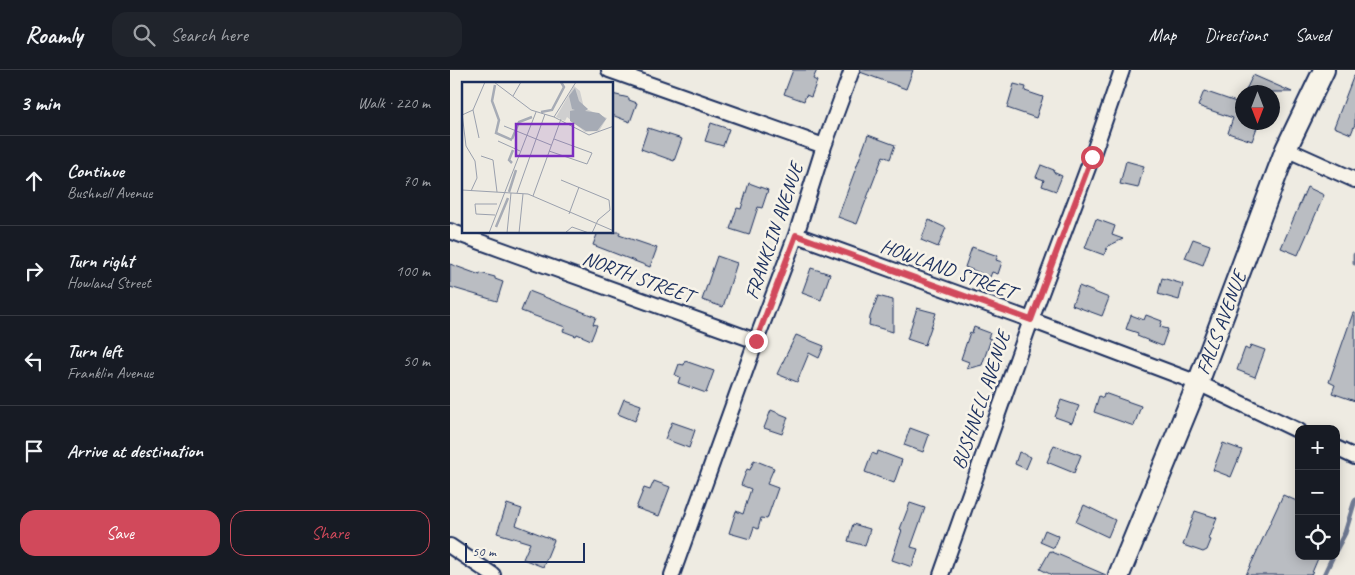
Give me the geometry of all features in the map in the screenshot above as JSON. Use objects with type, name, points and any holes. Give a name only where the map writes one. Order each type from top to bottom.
[{"type":"main road","name":"FALLS AVENUE","points":[[1119,575],[1198,383],[1286,149],[1324,70]]},
{"type":"street","points":[[609,70],[824,146]]},
{"type":"street","name":"FRANKLIN AVENUE","points":[[672,575],[796,235],[824,146],[852,70]]},
{"type":"street","name":"BUSHNELL AVENUE","points":[[941,575],[1122,70]]},
{"type":"street","points":[[1286,149],[1355,180]]},
{"type":"street","name":"NORTH STREET","points":[[450,231],[756,341]]},
{"type":"street","name":"HOWLAND STREET","points":[[796,235],[1198,383],[1295,429]]},
{"type":"street","points":[[1340,450],[1352,456]]},
{"type":"street","points":[[450,546],[493,575]]},
{"type":"building","points":[[793,70],[817,70],[813,79],[817,81],[811,97],[806,95],[804,101],[784,94]]},
{"type":"building","points":[[861,70],[913,70],[906,89],[860,72]]},
{"type":"building","points":[[1253,75],[1276,85],[1248,85]]},
{"type":"building","points":[[1354,75],[1355,124],[1351,134],[1334,127]]},
{"type":"building","points":[[1014,84],[1026,87],[1025,91],[1043,97],[1036,118],[1007,108]]},
{"type":"building","points":[[1280,87],[1292,92],[1280,92]]},
{"type":"building","points":[[1204,91],[1235,102],[1235,130],[1256,130],[1252,141],[1228,133],[1233,118],[1198,106]]},
{"type":"building","points":[[614,94],[629,98],[629,100],[637,103],[630,122],[614,116]]},
{"type":"building","points":[[711,123],[729,129],[723,146],[705,141]]},
{"type":"building","points":[[648,128],[682,139],[674,161],[641,149]]},
{"type":"building","points":[[868,135],[895,145],[890,159],[883,156],[857,224],[838,217]]},
{"type":"building","points":[[1126,161],[1144,166],[1138,188],[1120,184]]},
{"type":"building","points":[[1041,165],[1054,170],[1053,172],[1062,176],[1056,191],[1042,186],[1044,180],[1036,177]]},
{"type":"building","points":[[749,183],[768,190],[762,208],[758,207],[749,235],[730,229],[737,208],[741,209]]},
{"type":"building","points":[[1307,187],[1324,195],[1298,255],[1281,248]]},
{"type":"building","points":[[1096,219],[1115,226],[1112,235],[1123,239],[1108,246],[1104,255],[1085,248]]},
{"type":"building","points":[[929,220],[946,228],[938,247],[921,240]]},
{"type":"building","points":[[620,232],[619,235],[657,248],[650,267],[593,245],[597,234]]},
{"type":"building","points":[[1193,239],[1210,245],[1203,265],[1185,258]]},
{"type":"building","points":[[972,247],[998,256],[996,260],[1002,262],[998,274],[992,272],[990,277],[965,267]]},
{"type":"building","points":[[717,256],[737,263],[723,307],[702,300]]},
{"type":"building","points":[[450,264],[480,275],[480,273],[495,277],[495,279],[503,282],[497,301],[450,287]]},
{"type":"building","points":[[811,268],[830,274],[821,300],[802,293]]},
{"type":"building","points":[[1162,278],[1183,284],[1179,300],[1158,294]]},
{"type":"building","points":[[1079,286],[1109,298],[1102,316],[1072,305]]},
{"type":"building","points":[[529,291],[596,317],[593,324],[597,325],[591,340],[563,331],[565,327],[521,311]]},
{"type":"building","points":[[878,296],[893,300],[893,332],[869,325]]},
{"type":"building","points":[[917,308],[936,313],[925,345],[907,339]]},
{"type":"building","points":[[1353,313],[1355,313],[1355,401],[1332,393],[1335,385],[1329,382]]},
{"type":"building","points":[[1131,315],[1144,320],[1146,315],[1162,321],[1160,327],[1168,329],[1162,346],[1137,336],[1138,333],[1126,329]]},
{"type":"building","points":[[974,327],[990,333],[988,338],[991,339],[982,365],[966,369],[969,362],[961,359],[970,332],[972,333]]},
{"type":"building","points":[[796,335],[824,346],[819,358],[809,353],[797,382],[777,374]]},
{"type":"building","points":[[1251,345],[1265,350],[1255,377],[1237,370],[1245,348],[1249,350]]},
{"type":"building","points":[[685,361],[714,371],[706,393],[678,383],[680,377],[675,375],[679,364],[684,365]]},
{"type":"building","points":[[1104,393],[1141,406],[1134,426],[1094,412],[1099,396],[1103,398]]},
{"type":"building","points":[[624,399],[641,405],[635,421],[618,414]]},
{"type":"building","points":[[1061,400],[1079,406],[1072,423],[1055,417]]},
{"type":"building","points":[[771,410],[788,417],[782,434],[764,428]]},
{"type":"building","points":[[672,422],[695,430],[689,448],[665,439]]},
{"type":"building","points":[[910,428],[929,435],[923,452],[904,445]]},
{"type":"building","points":[[1223,443],[1242,450],[1231,477],[1213,470]]},
{"type":"building","points":[[1054,445],[1081,455],[1074,473],[1047,462]]},
{"type":"building","points":[[878,451],[902,460],[894,483],[865,472],[872,453],[877,455]]},
{"type":"building","points":[[1019,452],[1031,457],[1026,469],[1015,464]]},
{"type":"building","points":[[754,460],[774,468],[767,484],[778,488],[767,519],[761,518],[758,529],[754,527],[750,539],[729,533],[736,511],[743,514],[751,489],[741,485],[747,469],[750,470]]},
{"type":"building","points":[[654,481],[670,487],[659,516],[636,508],[644,488],[650,490]]},
{"type":"building","points":[[1283,495],[1295,500],[1295,560],[1317,560],[1311,575],[1246,575]]},
{"type":"building","points":[[910,503],[925,508],[911,547],[918,549],[912,567],[892,560],[902,530],[900,529]]},
{"type":"building","points":[[507,504],[522,509],[516,525],[554,540],[543,567],[523,559],[530,543],[497,533]]},
{"type":"building","points":[[1084,505],[1115,520],[1108,537],[1076,522]]},
{"type":"building","points":[[1195,511],[1217,518],[1207,550],[1203,552],[1183,545]]},
{"type":"building","points":[[853,524],[870,529],[865,546],[848,541]]},
{"type":"building","points":[[1045,530],[1059,536],[1054,548],[1040,542]]},
{"type":"building","points":[[1050,551],[1106,575],[1052,575],[1040,569]]},
{"type":"waterway","points":[[1355,255],[1355,263]]},
{"type":"waterway","points":[[1340,542],[1345,533],[1355,500]]},
{"type":"waterway","points":[[1324,575],[1331,560]]},
{"type":"route","points":[[756,341],[796,235],[1031,320],[1092,157]]}]
